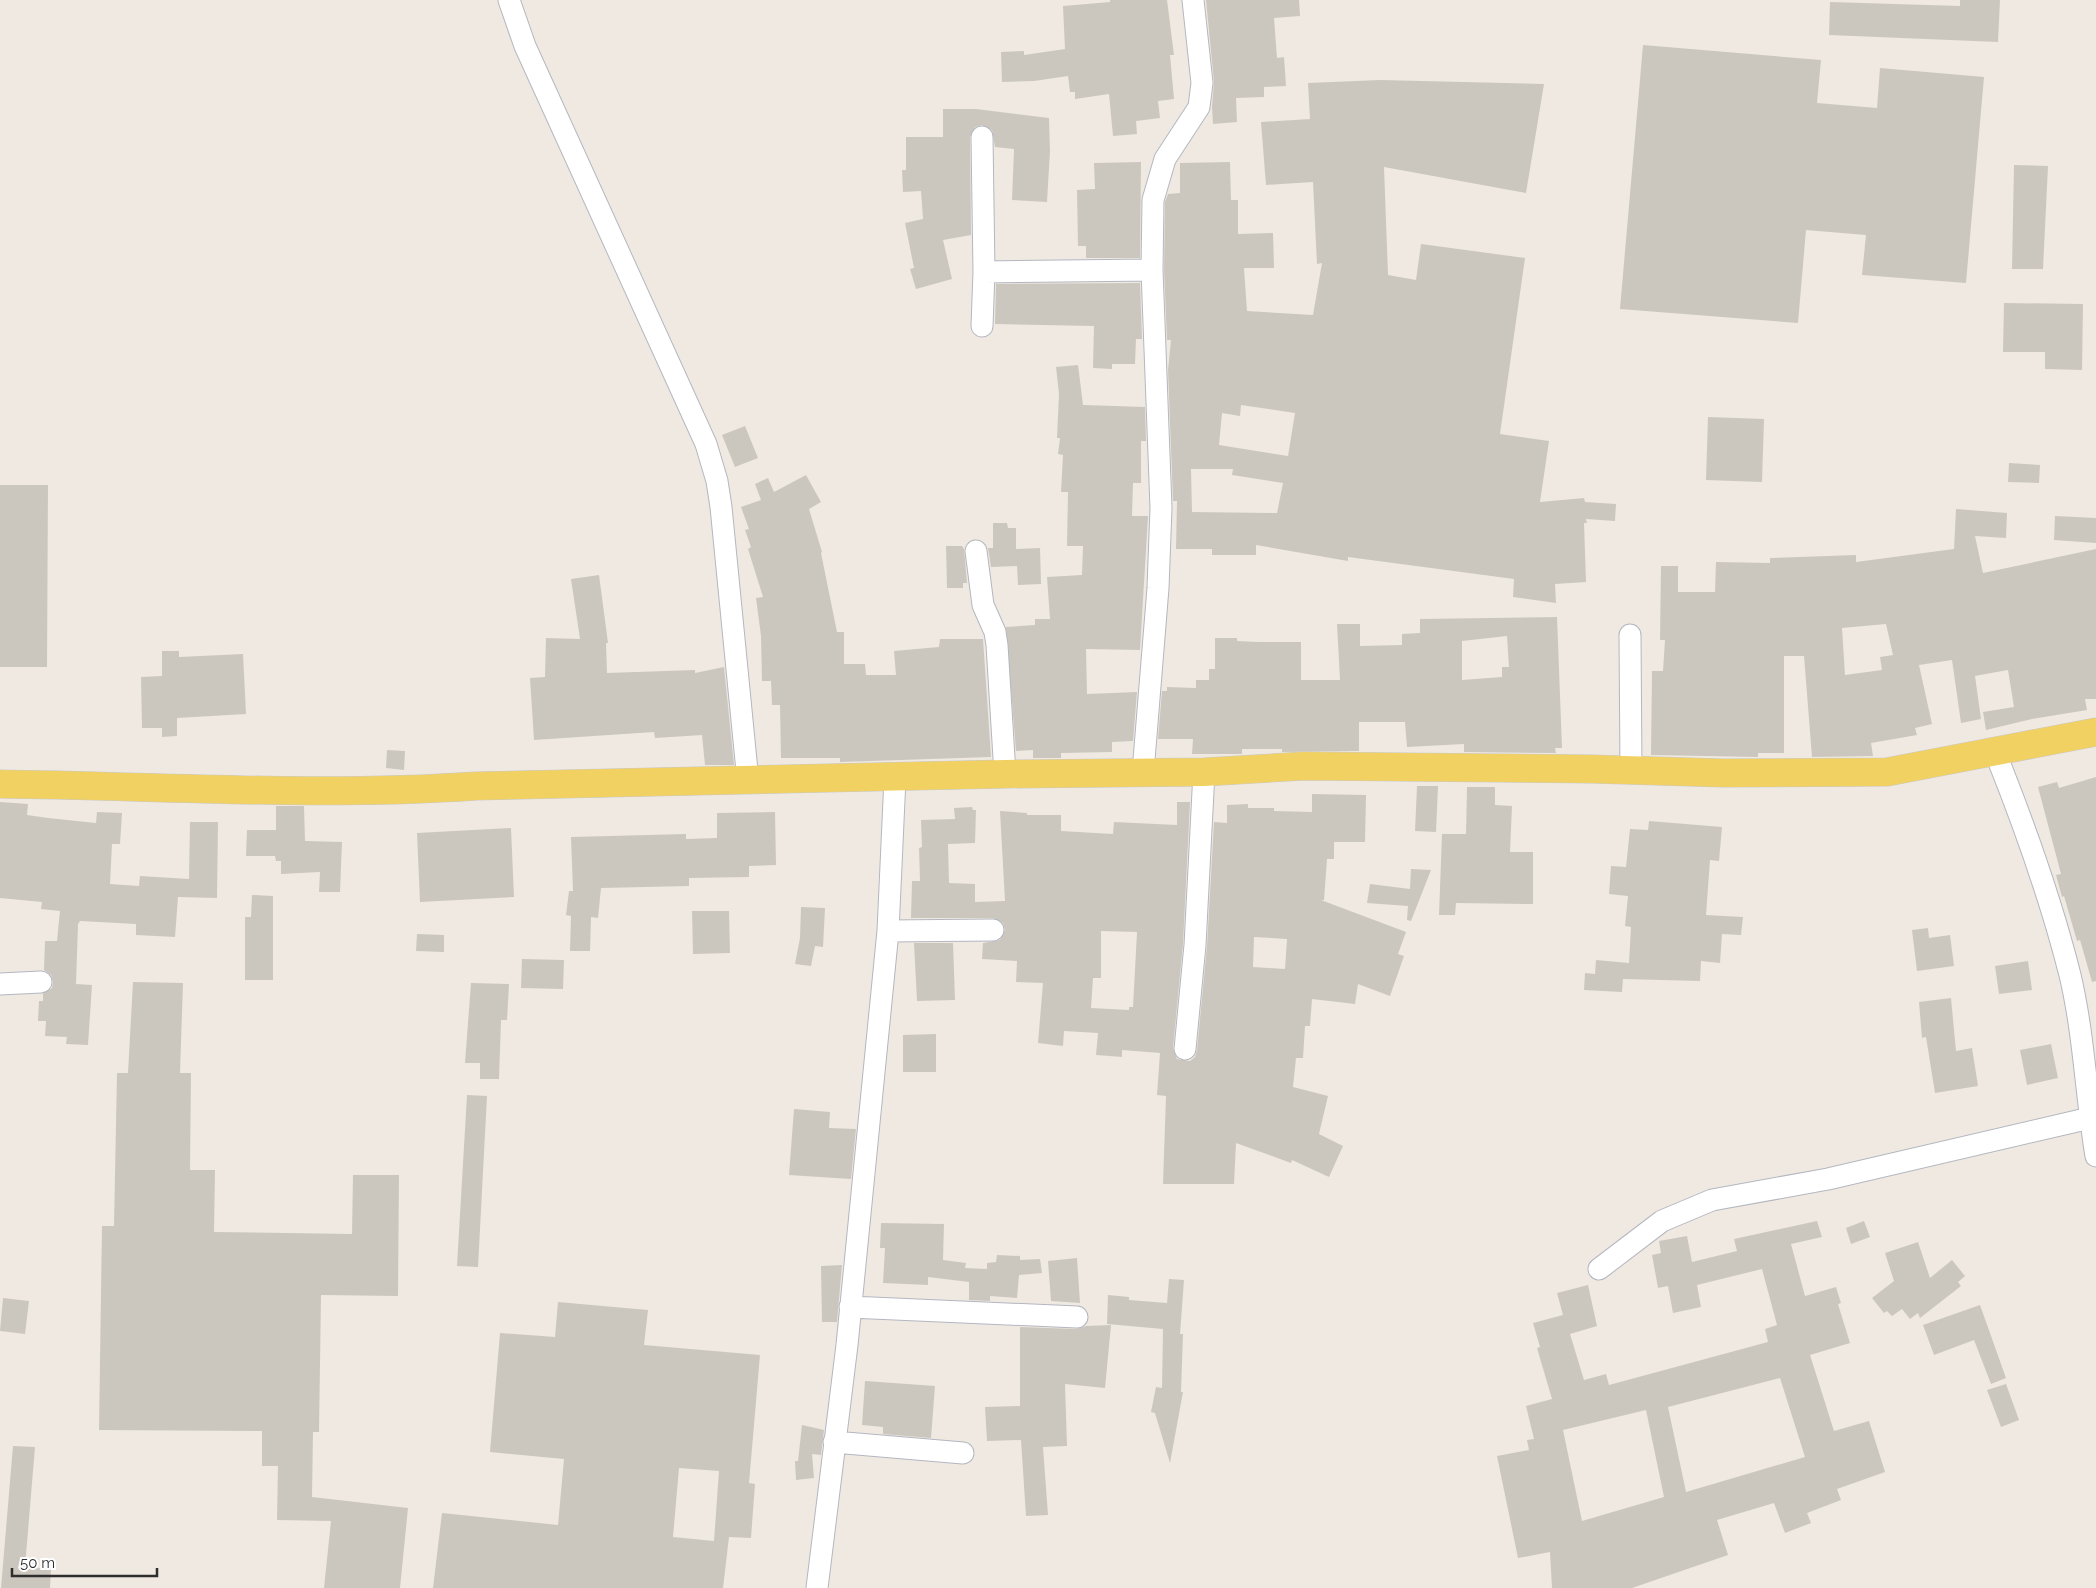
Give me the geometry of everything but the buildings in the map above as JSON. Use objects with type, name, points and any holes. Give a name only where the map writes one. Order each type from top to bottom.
[{"type":"main road","points":[[0,784],[241,791],[386,791],[476,786],[895,778],[1005,774],[1204,772],[1304,766],[1591,768],[1723,773],[1887,772],[2096,732]]},
{"type":"street","points":[[509,0],[525,46],[706,444],[717,481],[721,507],[748,780]]},
{"type":"street","points":[[1143,772],[1158,588],[1161,508],[1152,270],[1153,200],[1166,159],[1199,107],[1202,83],[1193,0]]},
{"type":"street","points":[[982,137],[984,272],[982,326]]},
{"type":"street","points":[[984,272],[1152,270]]},
{"type":"street","points":[[976,551],[982,605],[994,632],[997,645],[1005,774]]},
{"type":"street","points":[[1630,635],[1632,771]]},
{"type":"street","points":[[1995,752],[2052,913],[2070,976],[2081,1040],[2096,1156]]},
{"type":"street","points":[[1185,1049],[1195,945],[1204,772]]},
{"type":"street","points":[[817,1588],[850,1307],[888,931],[895,778]]},
{"type":"street","points":[[888,931],[992,930]]},
{"type":"street","points":[[0,984],[42,982]]},
{"type":"street","points":[[1599,1268],[1662,1221],[1712,1200],[1828,1179],[2090,1118]]},
{"type":"street","points":[[850,1307],[1077,1317]]},
{"type":"street","points":[[834,1442],[963,1453]]}]
